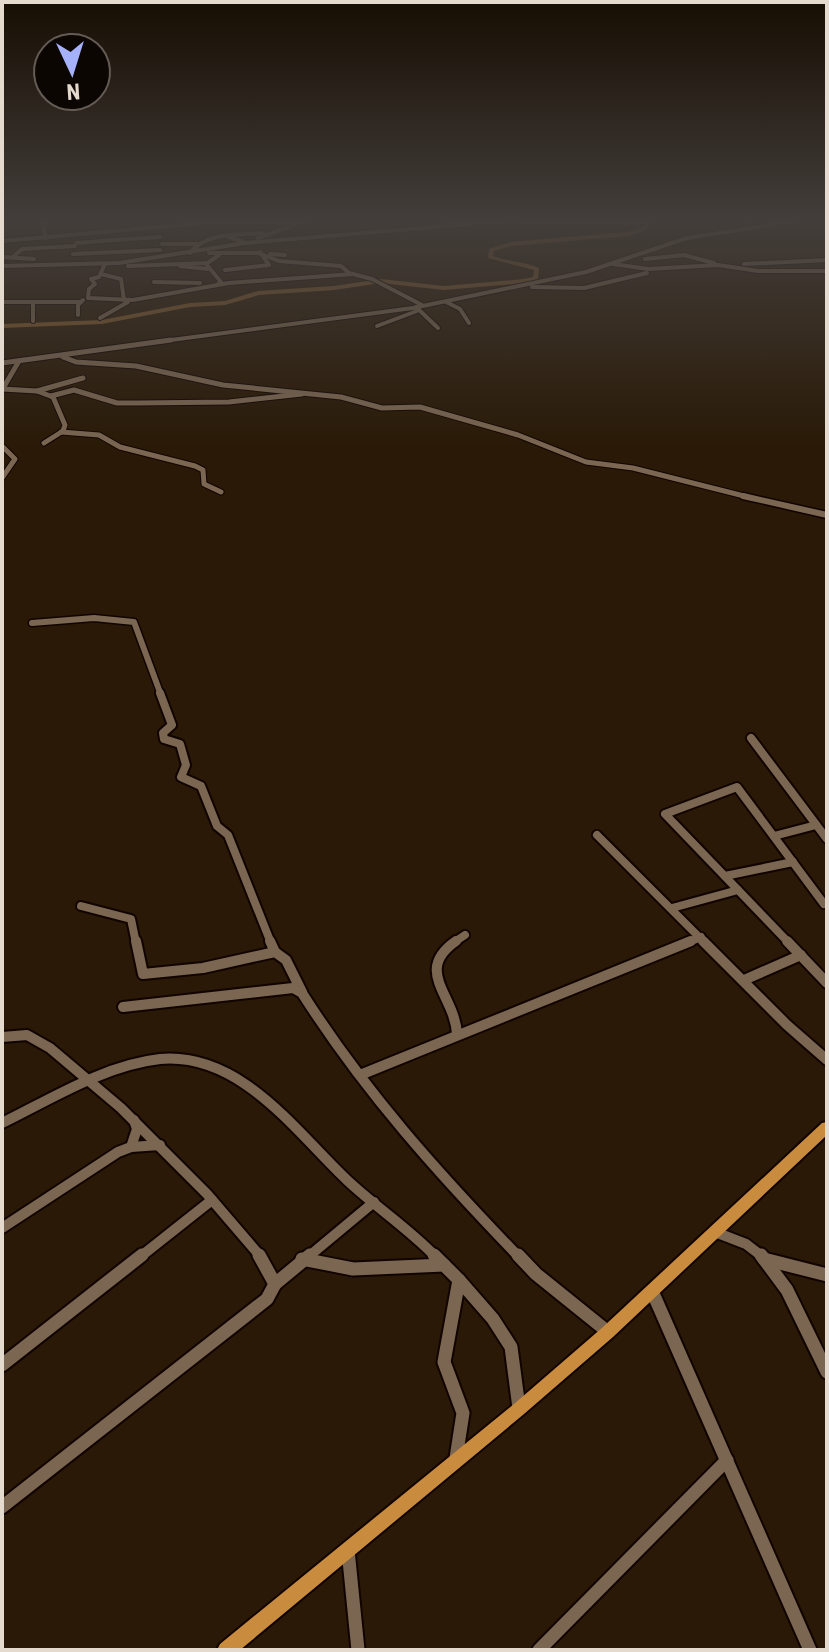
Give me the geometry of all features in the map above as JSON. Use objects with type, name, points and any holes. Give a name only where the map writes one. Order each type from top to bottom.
[{"type":"main road","points":[[226,1650],[608,1332],[827,1127]]},
{"type":"street","points":[[123,295],[124,300]]},
{"type":"street","points":[[100,318],[142,295]]},
{"type":"street","points":[[2,302],[80,302],[87,297],[124,300],[157,295]]},
{"type":"street","points":[[402,295],[423,306]]},
{"type":"street","points":[[377,326],[423,306],[477,295]]},
{"type":"street","points":[[33,302],[33,321]]},
{"type":"street","points":[[78,315],[80,302]]},
{"type":"street","points":[[445,302],[460,309],[469,323]]},
{"type":"street","points":[[2,363],[381,312],[388,307],[415,311],[438,328]]},
{"type":"street","points":[[51,357],[68,357],[72,361],[93,364],[136,366],[223,385],[350,399],[382,408],[431,410],[463,422],[518,435],[586,462],[626,466],[685,483],[827,515]]},
{"type":"street","points":[[19,361],[2,389],[37,391],[51,396],[74,390],[117,403],[229,402],[307,393]]},
{"type":"street","points":[[37,391],[83,378]]},
{"type":"street","points":[[44,443],[61,432],[65,425],[51,396]]},
{"type":"street","points":[[61,432],[99,435],[120,447],[195,466],[203,470],[204,484],[221,492]]},
{"type":"street","points":[[2,446],[15,459],[2,478]]},
{"type":"street","points":[[32,623],[83,618],[134,622],[172,725],[163,733],[164,739],[180,744],[186,765],[181,777],[201,786],[217,826],[228,835],[243,879],[275,952],[286,960],[302,993],[336,1046],[428,1162],[536,1274],[608,1332]]},
{"type":"street","points":[[751,738],[827,839]]},
{"type":"street","points":[[824,904],[737,787],[665,814],[827,983]]},
{"type":"street","points":[[774,836],[816,825]]},
{"type":"street","points":[[597,835],[787,1025],[827,1060]]},
{"type":"street","points":[[725,876],[793,862]]},
{"type":"street","points":[[672,908],[738,890]]},
{"type":"street","points":[[81,906],[131,919],[143,974],[203,968],[275,952]]},
{"type":"street","points":[[457,1034],[459,1020],[435,979],[434,965],[439,954],[465,935]]},
{"type":"street","points":[[360,1075],[701,937]]},
{"type":"street","points":[[744,980],[801,955]]},
{"type":"street","points":[[123,1007],[293,988],[302,993]]},
{"type":"street","points":[[2,1037],[27,1035],[50,1048],[134,1120],[212,1200],[266,1263],[275,1284]]},
{"type":"street","points":[[2,1123],[137,1064],[177,1059],[224,1072],[281,1114],[319,1148],[350,1183],[459,1280],[493,1319],[511,1347],[519,1409]]},
{"type":"street","points":[[131,1147],[137,1129],[134,1120]]},
{"type":"street","points":[[2,1228],[118,1152],[131,1147],[160,1145]]},
{"type":"street","points":[[2,1365],[212,1200]]},
{"type":"street","points":[[2,1507],[267,1299],[275,1284],[302,1259],[374,1202]]},
{"type":"street","points":[[715,1232],[754,1248],[784,1285],[827,1372]]},
{"type":"street","points":[[302,1259],[353,1269],[444,1265]]},
{"type":"street","points":[[763,1259],[827,1275]]},
{"type":"street","points":[[455,1462],[463,1413],[444,1362],[459,1280]]},
{"type":"street","points":[[651,1290],[810,1650]]},
{"type":"street","points":[[539,1650],[727,1460]]},
{"type":"street","points":[[348,1549],[358,1650]]},
{"type":"waterway","points":[[2,326],[102,322],[190,305],[225,303],[251,295]]}]
